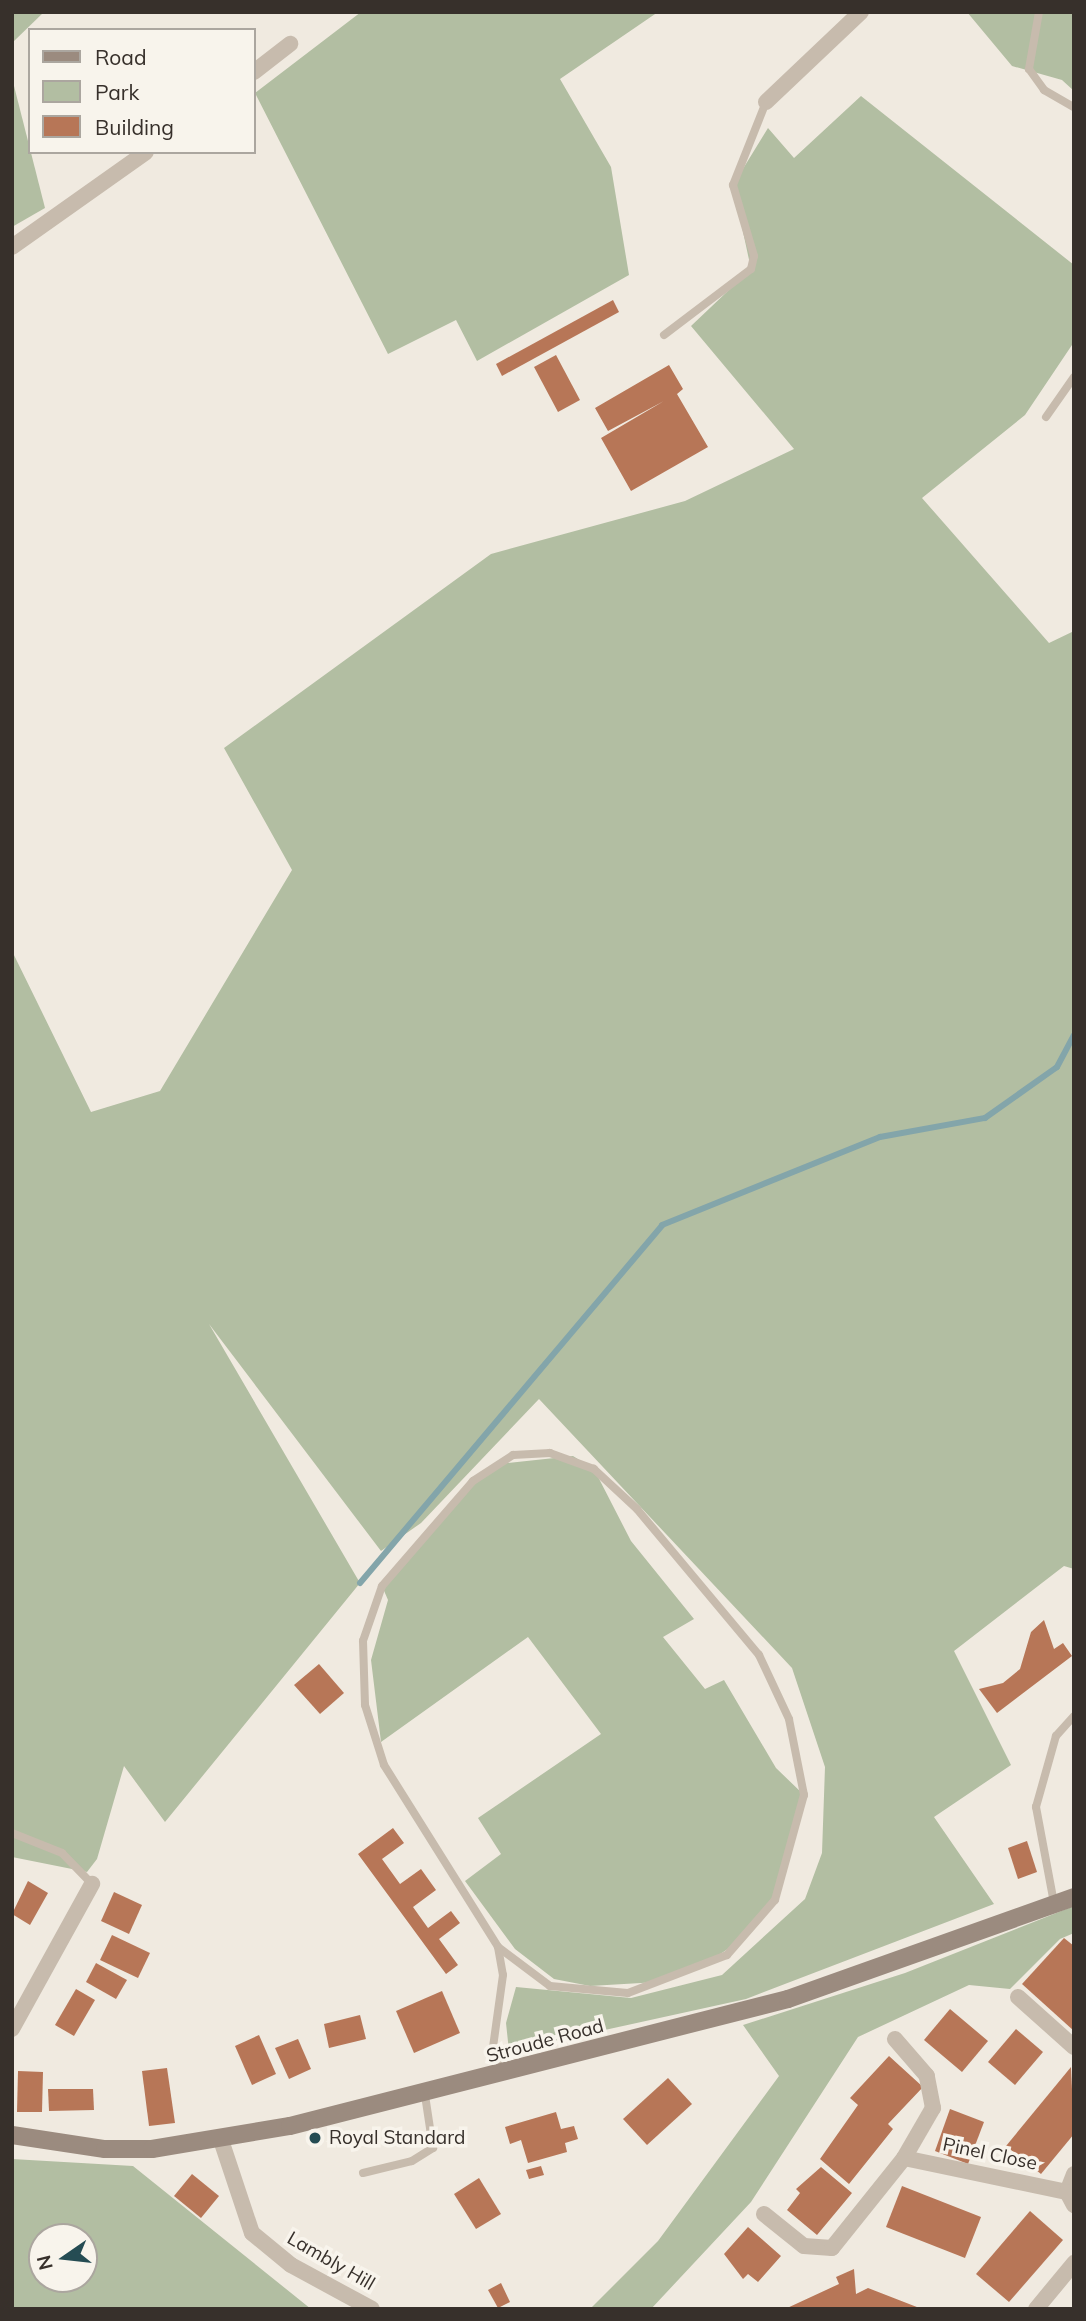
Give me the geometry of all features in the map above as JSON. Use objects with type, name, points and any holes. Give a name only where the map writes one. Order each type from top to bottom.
[{"type":"street","points":[[766,102],[860,12]]},
{"type":"street","points":[[256,70],[290,44]]},
{"type":"street","points":[[12,247],[143,154]]},
{"type":"street","points":[[12,2029],[92,1884]]},
{"type":"street","name":"Stroude Road","points":[[12,2135],[105,2149],[220,2137],[425,2095],[788,1999],[1074,1897]]},
{"type":"street","points":[[1018,1997],[1074,2047]]},
{"type":"street","name":"Pinel Close","points":[[764,2214],[804,2246],[832,2248],[904,2158],[933,2108],[927,2076],[895,2039]]},
{"type":"street","name":"Lambly Hill","points":[[220,2137],[252,2233],[291,2265],[372,2309]]},
{"type":"street","name":"Pinel Close","points":[[904,2158],[1071,2198]]},
{"type":"street","points":[[1071,2198],[1074,2174]]},
{"type":"street","points":[[1035,2309],[1074,2263]]},
{"type":"lane","points":[[1039,12],[1029,69],[1044,90],[1074,107]]},
{"type":"lane","points":[[664,335],[751,269],[754,256],[733,185],[766,102]]},
{"type":"lane","points":[[1046,417],[1074,377]]},
{"type":"lane","points":[[498,1947],[550,1986],[628,1993],[727,1955],[775,1900],[804,1795],[793,1732],[759,1655],[637,1509],[594,1469],[550,1453],[513,1455],[473,1481],[382,1586],[363,1641],[365,1705],[384,1765],[498,1947],[503,1975],[493,2047],[501,2073]]},
{"type":"lane","points":[[1054,1903],[1035,1807],[1056,1735],[1074,1716]]},
{"type":"lane","points":[[12,1833],[62,1853],[92,1884]]},
{"type":"lane","points":[[363,2173],[412,2161],[433,2148],[425,2095]]},
{"type":"green space","points":[[12,12],[44,12],[12,43]]},
{"type":"green space","points":[[361,12],[658,12],[560,79],[611,167],[629,275],[477,361],[456,320],[388,354],[256,92]]},
{"type":"green space","points":[[967,12],[1074,12],[1074,91],[1062,80],[1012,66]]},
{"type":"green space","points":[[12,78],[28,141],[28,154],[31,154],[45,208],[12,227]]},
{"type":"green space","points":[[861,96],[1074,265],[1074,342],[1025,415],[922,498],[1049,643],[1074,631],[1074,1569],[1064,1566],[954,1651],[1011,1765],[934,1817],[994,1904],[746,1999],[509,2051],[506,2023],[516,1987],[631,1998],[722,1975],[805,1899],[822,1853],[825,1767],[792,1668],[539,1399],[421,1523],[381,1551],[209,1324],[360,1583],[165,1822],[124,1766],[97,1859],[87,1872],[12,1857],[12,951],[91,1112],[160,1091],[292,870],[224,748],[491,554],[685,501],[794,449],[691,326],[751,269],[733,185],[768,128],[794,158]]},
{"type":"green space","points":[[573,1456],[594,1469],[631,1541],[694,1619],[663,1637],[705,1689],[724,1680],[776,1768],[804,1795],[773,1897],[745,1937],[706,1964],[658,1982],[590,1986],[554,1979],[515,1949],[465,1881],[501,1854],[478,1818],[601,1734],[528,1637],[381,1742],[371,1660],[388,1600],[382,1586],[473,1481],[498,1464]]},
{"type":"green space","points":[[1074,1906],[1074,1933],[1060,1939],[1010,1989],[969,1985],[858,2037],[751,2202],[651,2309],[590,2309],[658,2241],[779,2076],[743,2025],[905,1973]]},
{"type":"green space","points":[[12,2159],[133,2166],[311,2309],[12,2309]]},
{"type":"building","points":[[613,300],[619,312],[502,376],[496,364]]},
{"type":"building","points":[[556,355],[580,400],[558,412],[534,367]]},
{"type":"building","points":[[669,365],[683,389],[677,394],[708,447],[631,491],[601,438],[664,401],[608,431],[595,408]]},
{"type":"building","points":[[1044,1620],[1054,1649],[1063,1643],[1072,1656],[997,1713],[979,1689],[1003,1683],[1020,1669],[1031,1632]]},
{"type":"building","points":[[319,1664],[344,1693],[320,1714],[294,1685]]},
{"type":"building","points":[[393,1828],[404,1843],[382,1859],[400,1884],[421,1869],[436,1890],[413,1907],[428,1928],[451,1911],[460,1923],[439,1939],[458,1965],[446,1974],[358,1854]]},
{"type":"building","points":[[1027,1841],[1037,1872],[1018,1879],[1008,1848]]},
{"type":"building","points":[[28,1881],[48,1893],[30,1925],[12,1914]]},
{"type":"building","points":[[114,1892],[142,1905],[129,1934],[101,1921]]},
{"type":"building","points":[[112,1935],[150,1953],[138,1978],[100,1960]]},
{"type":"building","points":[[1064,1938],[1074,1946],[1074,2031],[1022,1984]]},
{"type":"building","points":[[96,1963],[127,1980],[116,1999],[86,1982]]},
{"type":"building","points":[[76,1989],[95,2000],[74,2036],[55,2025]]},
{"type":"building","points":[[442,1991],[460,2033],[414,2053],[396,2011]]},
{"type":"building","points":[[950,2009],[988,2041],[962,2072],[924,2040]]},
{"type":"building","points":[[360,2015],[366,2039],[329,2048],[324,2024]]},
{"type":"building","points":[[1016,2029],[1043,2052],[1015,2085],[988,2062]]},
{"type":"building","points":[[259,2035],[276,2074],[252,2085],[235,2046]]},
{"type":"building","points":[[298,2039],[311,2069],[289,2079],[275,2048]]},
{"type":"building","points":[[889,2056],[923,2087],[888,2124],[893,2129],[849,2184],[820,2159],[858,2105],[850,2098]]},
{"type":"building","points":[[1071,2067],[1074,2134],[1041,2174],[1006,2146]]},
{"type":"building","points":[[167,2068],[175,2123],[149,2126],[142,2071]]},
{"type":"building","points":[[18,2071],[43,2072],[42,2112],[17,2112]]},
{"type":"building","points":[[668,2078],[692,2104],[647,2145],[623,2119]]},
{"type":"building","points":[[48,2089],[93,2089],[94,2110],[49,2111]]},
{"type":"building","points":[[950,2109],[984,2122],[968,2164],[935,2151]]},
{"type":"building","points":[[556,2112],[561,2129],[574,2126],[578,2139],[565,2143],[567,2152],[528,2163],[521,2140],[510,2144],[505,2127]]},
{"type":"building","points":[[541,2166],[544,2175],[529,2179],[526,2170]]},
{"type":"building","points":[[821,2167],[852,2193],[817,2235],[787,2210],[800,2193],[796,2189]]},
{"type":"building","points":[[192,2174],[219,2196],[201,2218],[174,2196]]},
{"type":"building","points":[[479,2178],[501,2214],[476,2229],[454,2194]]},
{"type":"building","points":[[902,2186],[981,2217],[965,2258],[886,2227]]},
{"type":"building","points":[[1030,2211],[1063,2240],[1009,2302],[976,2274]]},
{"type":"building","points":[[748,2227],[781,2256],[758,2282],[748,2274],[743,2279],[724,2254]]},
{"type":"building","points":[[854,2269],[856,2294],[868,2288],[922,2309],[785,2309],[839,2284],[836,2277]]},
{"type":"building","points":[[501,2283],[510,2302],[498,2308],[488,2290]]},
{"type":"waterway","points":[[360,1583],[662,1225],[880,1137],[985,1118],[1057,1067],[1074,1035]]},
{"type":"place","name":"Royal Standard","points":[[315,2138]]}]
